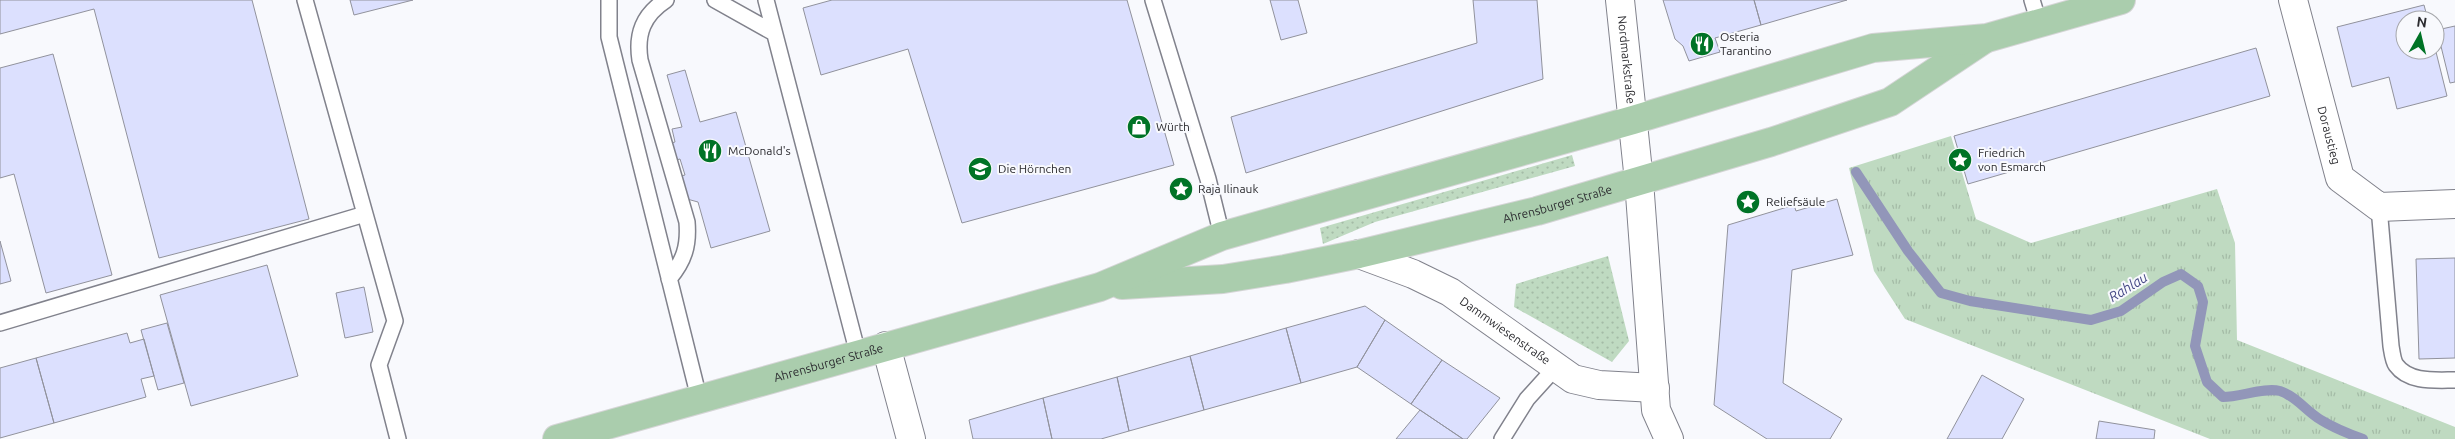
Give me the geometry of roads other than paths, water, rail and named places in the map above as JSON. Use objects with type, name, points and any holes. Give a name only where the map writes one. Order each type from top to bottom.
[{"type":"main road","name":"Ahrensburger Straße","points":[[1100,287],[1223,278],[1359,254],[1537,211],[1771,142],[1890,102],[1986,38],[2036,12],[2121,0]]},
{"type":"main road","name":"Ahrensburger Straße","points":[[557,439],[1100,287],[1222,236],[1633,120],[1874,48],[1986,38]]},
{"type":"street","name":"Nordmarkstraße","points":[[1620,0],[1639,181]]},
{"type":"street","name":"Doraustieg","points":[[2293,0],[2340,178],[2379,207]]},
{"type":"street","points":[[1639,181],[1656,410],[1669,439]]},
{"type":"street","points":[[2379,207],[2455,204]]},
{"type":"street","name":"Dammwiesenstraße","points":[[1359,254],[1413,274],[1450,292],[1573,378],[1587,383],[1655,388]]},
{"type":"street","points":[[886,346],[911,439]]},
{"type":"lane","points":[[305,0],[395,321],[379,365],[398,439]]},
{"type":"lane","points":[[609,0],[609,37],[699,398]]},
{"type":"lane","points":[[666,0],[656,6],[646,18],[639,33],[638,45],[640,60],[687,222],[689,239],[685,256],[669,279]]},
{"type":"lane","points":[[715,0],[774,33]]},
{"type":"lane","points":[[766,0],[858,354]]},
{"type":"lane","points":[[1153,0],[1208,179],[1222,236]]},
{"type":"lane","points":[[2379,207],[2391,346],[2396,365],[2410,376],[2429,380],[2455,380]]},
{"type":"lane","points":[[0,323],[365,214]]},
{"type":"lane","points":[[1502,439],[1527,399],[1556,367]]},
{"type":"waterway","name":"Rahlau","points":[[1856,172],[1908,251],[1941,293],[1970,301],[2091,320],[2121,311],[2163,282],[2181,274],[2198,286],[2203,302],[2195,346],[2207,382],[2223,397],[2267,390],[2280,391],[2286,393],[2326,423],[2363,439]]},
{"type":"place","name":"Osteria Tarantino","points":[[1702,44]]},
{"type":"place","name":"Würth","points":[[1139,127]]},
{"type":"place","name":"McDonald's","points":[[710,151]]},
{"type":"place","name":"Friedrich von Esmarch","points":[[1960,160]]},
{"type":"place","name":"Die Hörnchen","points":[[980,169]]},
{"type":"place","name":"Raja Ilinauk","points":[[1181,189]]},
{"type":"place","name":"Reliefsäule","points":[[1748,202]]}]
